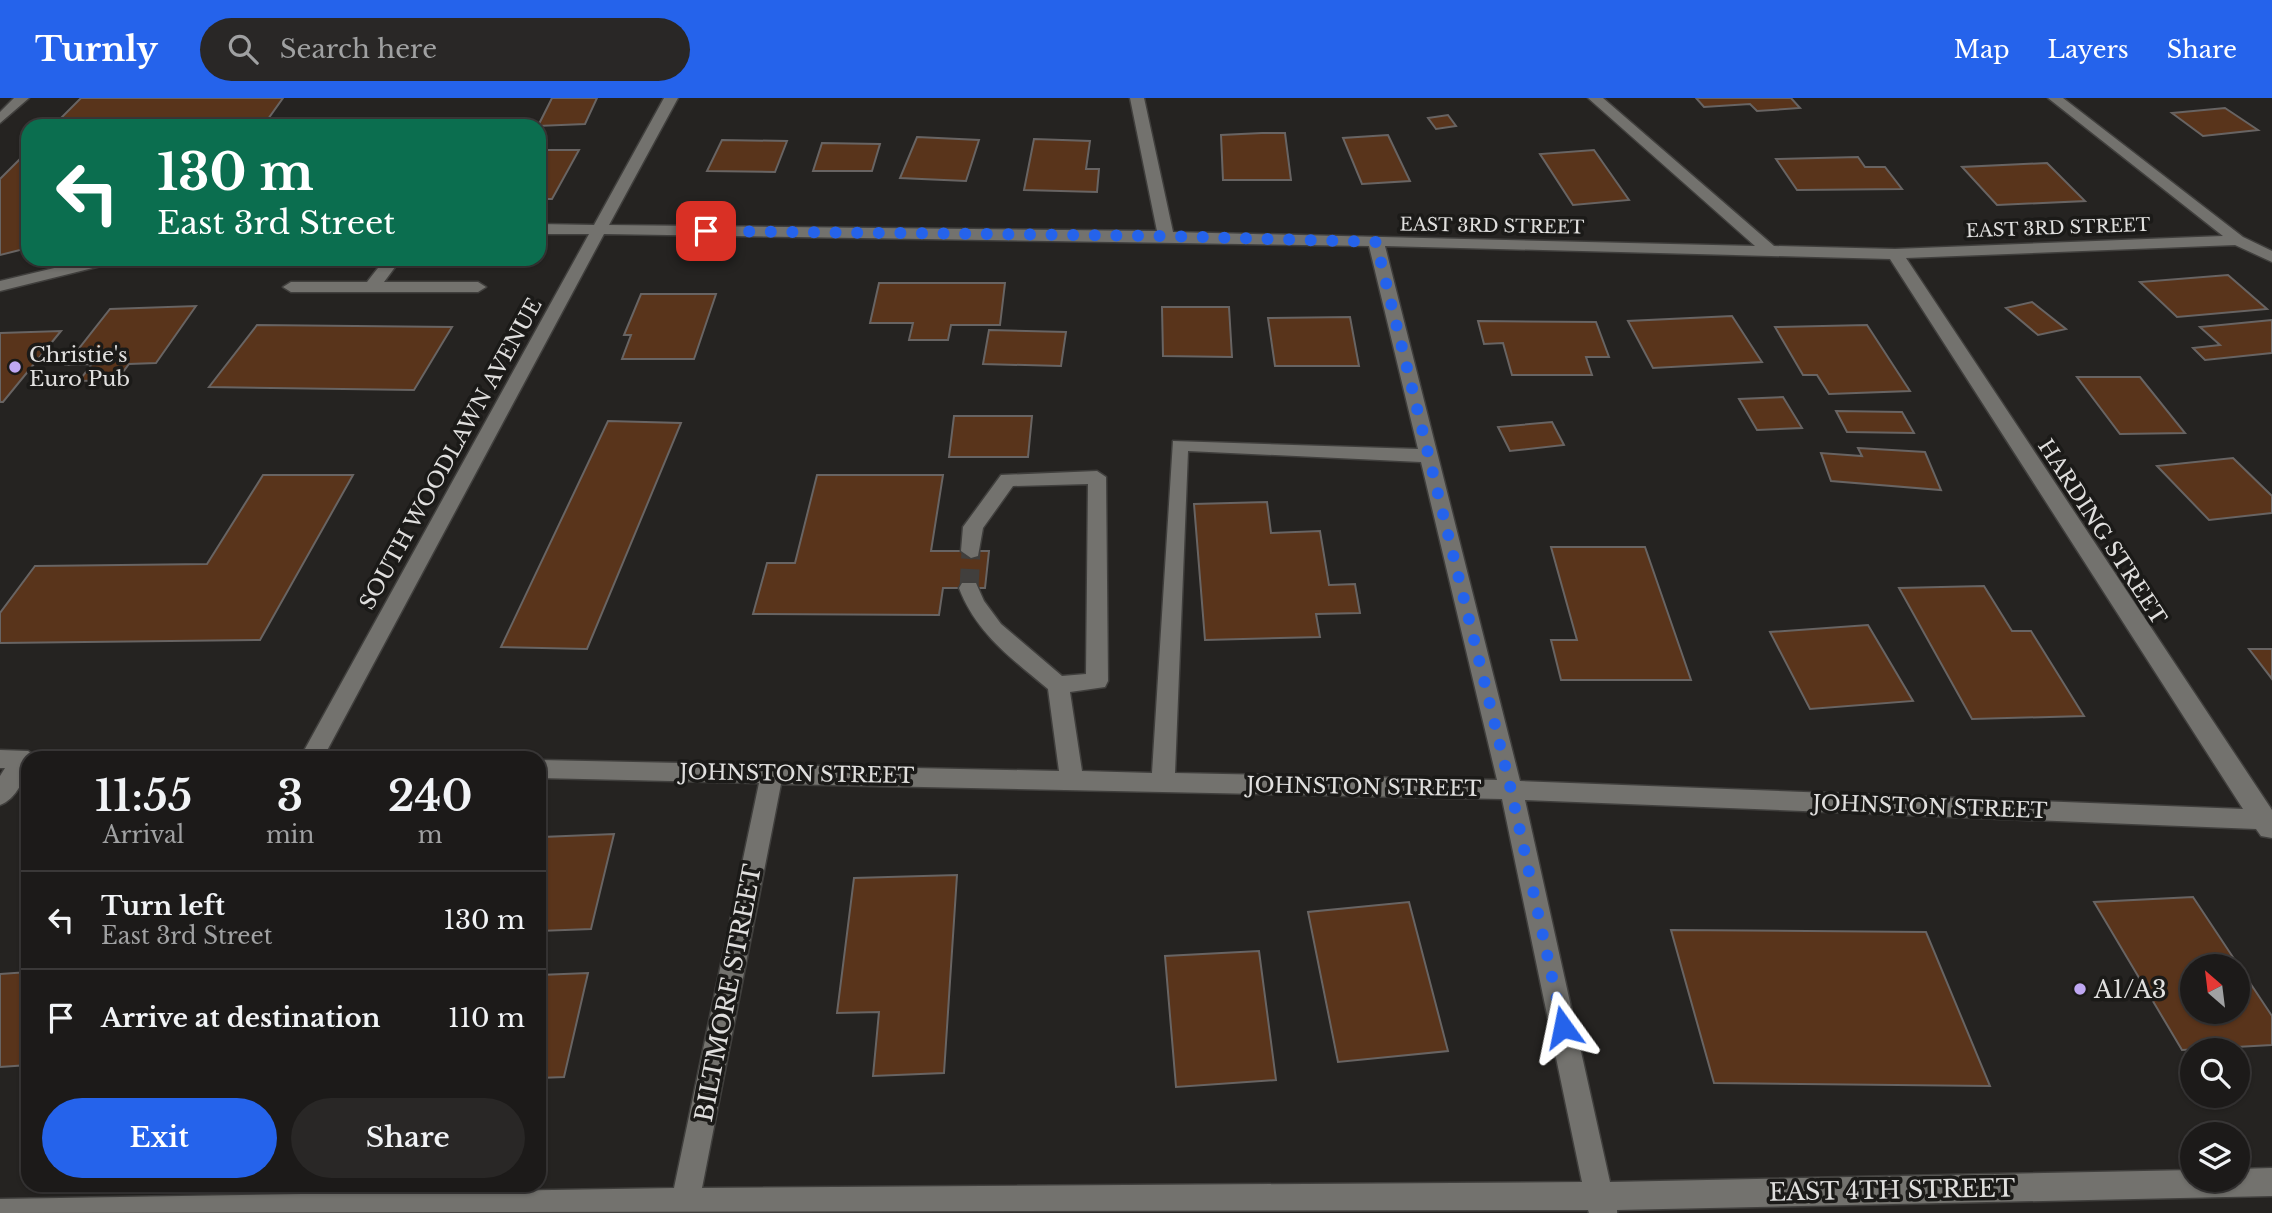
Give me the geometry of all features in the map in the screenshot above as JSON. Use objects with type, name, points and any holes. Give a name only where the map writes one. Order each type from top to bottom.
[{"type":"street","points":[[0,118],[22,98]]},
{"type":"street","name":"SOUTH WOODLAWN AVENUE","points":[[315,751],[671,98]]},
{"type":"street","points":[[1137,98],[1166,236]]},
{"type":"street","points":[[1595,98],[1771,252]]},
{"type":"street","points":[[2055,98],[2238,240]]},
{"type":"street","name":"EAST 3RD STREET","points":[[546,229],[1166,236],[1895,254],[2238,240],[2272,257]]},
{"type":"street","points":[[1376,242],[1511,790],[1601,1205]]},
{"type":"street","name":"HARDING STREET","points":[[1895,254],[2269,825]]},
{"type":"street","points":[[0,286],[82,266]]},
{"type":"street","points":[[372,287],[388,266]]},
{"type":"street","points":[[291,287],[478,288]]},
{"type":"street","points":[[1163,782],[1179,445],[1429,456]]},
{"type":"street","points":[[971,551],[973,527],[1008,480],[1097,477],[1097,681],[1058,685]]},
{"type":"street","points":[[969,588],[972,600],[1003,639],[1058,685],[1072,780]]},
{"type":"street","points":[[0,759],[21,760]]},
{"type":"street","points":[[0,795],[21,767]]},
{"type":"street","name":"JOHNSTON STREET","points":[[546,769],[1511,790],[2269,825]]},
{"type":"street","name":"BILTMORE STREET","points":[[684,1208],[772,773]]},
{"type":"street","name":"EAST 4TH STREET","points":[[0,1213],[1601,1205],[2272,1182]]},
{"type":"building","points":[[81,98],[283,98],[268,119],[60,119]]},
{"type":"building","points":[[552,98],[597,98],[585,124],[546,126],[546,119],[542,119]]},
{"type":"building","points":[[1696,98],[1791,98],[1800,108],[1757,111],[1750,104],[1704,107]]},
{"type":"building","points":[[2225,108],[2258,130],[2203,136],[2172,113]]},
{"type":"building","points":[[1448,115],[1456,126],[1436,129],[1428,118]]},
{"type":"building","points":[[1285,133],[1291,180],[1223,180],[1221,135]]},
{"type":"building","points":[[1388,135],[1410,181],[1362,184],[1343,138]]},
{"type":"building","points":[[917,137],[979,140],[966,181],[900,178]]},
{"type":"building","points":[[1034,139],[1090,141],[1086,169],[1099,169],[1097,192],[1024,190]]},
{"type":"building","points":[[722,140],[787,141],[775,172],[707,171]]},
{"type":"building","points":[[822,143],[880,144],[872,171],[813,171]]},
{"type":"building","points":[[546,150],[579,150],[552,199],[546,199]]},
{"type":"building","points":[[1594,150],[1629,200],[1573,205],[1540,154]]},
{"type":"building","points":[[1858,157],[1865,167],[1885,167],[1902,189],[1797,190],[1776,159]]},
{"type":"building","points":[[21,158],[21,250],[0,255],[0,179]]},
{"type":"building","points":[[2047,163],[2085,201],[1997,205],[1962,167]]},
{"type":"building","points":[[2228,275],[2267,309],[2177,317],[2140,282]]},
{"type":"building","points":[[879,283],[1005,283],[1000,325],[951,325],[948,340],[909,340],[913,323],[870,323]]},
{"type":"building","points":[[641,294],[716,294],[694,359],[622,359],[631,335],[624,335]]},
{"type":"building","points":[[2032,302],[2066,329],[2038,335],[2006,308]]},
{"type":"building","points":[[196,306],[156,363],[129,364],[117,380],[79,381],[92,364],[66,365],[110,309]]},
{"type":"building","points":[[1162,307],[1229,307],[1232,357],[1163,356]]},
{"type":"building","points":[[1732,316],[1762,362],[1653,368],[1628,321]]},
{"type":"building","points":[[1350,317],[1359,366],[1275,366],[1268,318]]},
{"type":"building","points":[[2272,320],[2272,353],[2205,360],[2193,348],[2220,345],[2200,327]]},
{"type":"building","points":[[1478,321],[1596,322],[1609,357],[1586,357],[1592,375],[1512,375],[1503,343],[1484,344]]},
{"type":"building","points":[[257,325],[452,327],[414,390],[209,387]]},
{"type":"building","points":[[1867,325],[1910,391],[1829,394],[1817,375],[1803,375],[1775,327]]},
{"type":"building","points":[[989,330],[1066,332],[1061,366],[983,364]]},
{"type":"building","name":"Christie's Euro Pub","points":[[61,331],[3,402],[0,402],[0,333]]},
{"type":"building","points":[[2077,377],[2140,377],[2185,433],[2120,434]]},
{"type":"building","points":[[1783,397],[1802,428],[1757,430],[1739,399]]},
{"type":"building","points":[[1836,411],[1902,412],[1914,433],[1847,432]]},
{"type":"building","points":[[954,416],[1032,416],[1028,457],[949,457]]},
{"type":"building","points":[[608,421],[681,423],[587,649],[501,647]]},
{"type":"building","points":[[1552,422],[1564,445],[1510,451],[1498,427]]},
{"type":"building","points":[[1858,448],[1925,452],[1941,490],[1831,481],[1821,453],[1862,456]]},
{"type":"building","points":[[2233,458],[2272,496],[2272,513],[2209,520],[2157,466]]},
{"type":"building","points":[[263,475],[353,475],[260,640],[0,643],[0,613],[35,566],[207,564]]},
{"type":"building","points":[[817,475],[943,475],[931,551],[989,551],[985,588],[943,588],[939,615],[753,614],[767,563],[795,563]]},
{"type":"building","points":[[1267,502],[1271,533],[1320,531],[1329,585],[1355,584],[1360,613],[1316,614],[1320,637],[1205,640],[1194,504]]},
{"type":"building","points":[[1551,547],[1645,547],[1691,680],[1561,680],[1551,640],[1577,640]]},
{"type":"building","points":[[1984,586],[2012,631],[2031,631],[2084,716],[1972,719],[1899,588]]},
{"type":"building","points":[[1868,625],[1913,701],[1810,709],[1770,632]]},
{"type":"building","points":[[2249,649],[2272,649],[2272,679]]},
{"type":"building","points":[[614,834],[591,929],[546,931],[546,837]]},
{"type":"building","points":[[957,875],[944,1073],[873,1076],[879,1012],[837,1013],[854,878]]},
{"type":"building","points":[[2193,897],[2231,954],[2180,954],[2180,1024],[2250,1024],[2250,983],[2272,1016],[2272,1045],[2250,1046],[2250,1038],[2180,1038],[2180,1047],[2094,902]]},
{"type":"building","points":[[1409,902],[1448,1051],[1338,1062],[1308,912]]},
{"type":"building","points":[[1671,930],[1926,932],[1990,1086],[1714,1083]]},
{"type":"building","points":[[1259,951],[1276,1080],[1176,1087],[1165,956]]},
{"type":"building","points":[[21,972],[21,1066],[0,1067],[0,974]]},
{"type":"building","points":[[588,973],[564,1077],[546,1078],[546,975]]},
{"type":"tunnel","points":[[969,588],[971,551]]},
{"type":"place","name":"Christie's Euro Pub","points":[[15,367]]},
{"type":"place","name":"A1/A3","points":[[2080,989]]},
{"type":"route","points":[[706,231],[1166,236],[1376,242],[1511,790],[1563,1027]]}]
